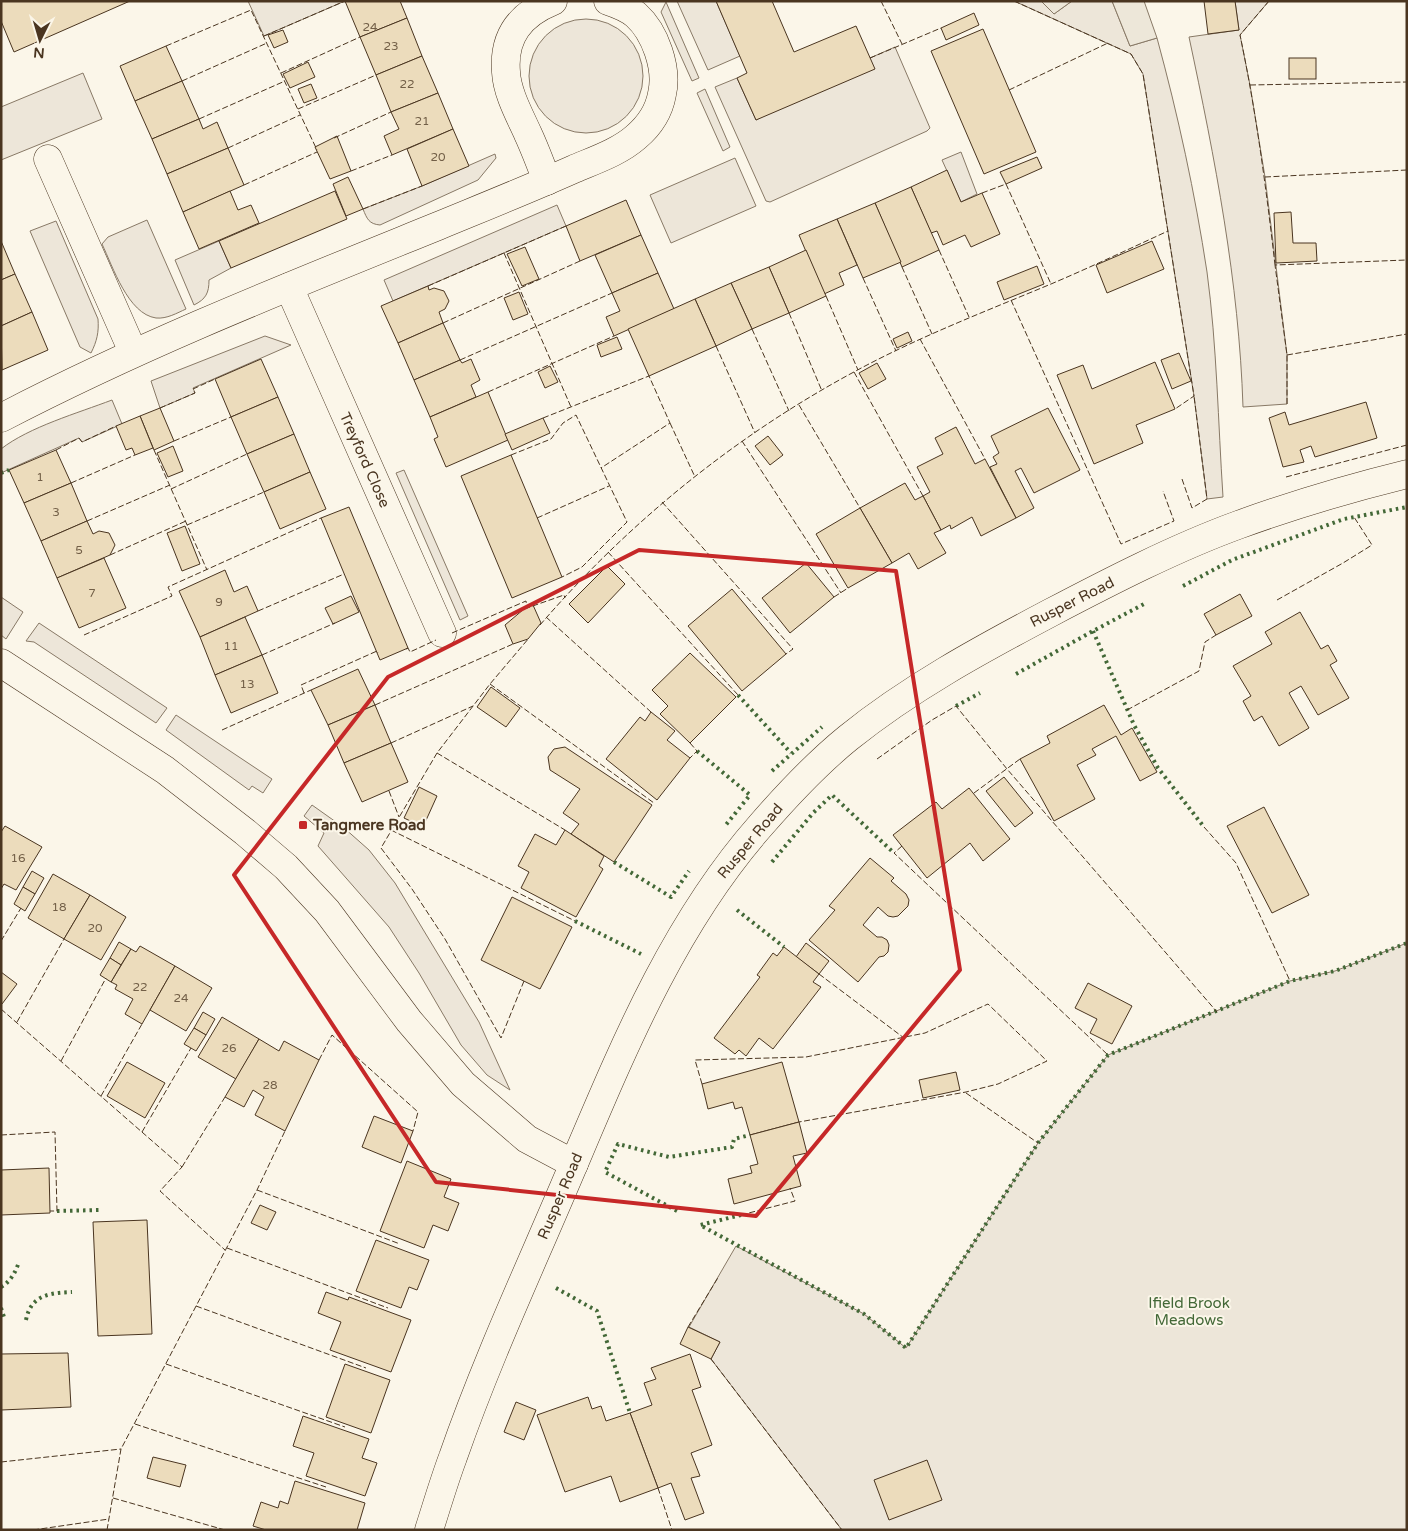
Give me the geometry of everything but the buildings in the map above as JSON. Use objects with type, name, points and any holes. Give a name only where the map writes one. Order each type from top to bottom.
[{"type":"street","points":[[547,181],[514,103],[506,73],[507,47],[516,28],[536,8],[553,1]]},
{"type":"street","points":[[1,418],[133,352],[547,181],[621,147],[634,139],[647,127],[657,112],[663,93],[664,74],[660,54],[650,33],[635,14],[608,1]]},
{"type":"street","points":[[48,159],[133,352]]},
{"type":"street","name":"Treyford Close","points":[[289,287],[442,633]]},
{"type":"street","name":"Rusper Road","points":[[428,1530],[453,1456],[490,1360],[641,1009],[678,941],[717,881],[759,826],[812,770],[847,739],[884,711],[975,653],[1078,598],[1235,526],[1314,499],[1407,474]]},
{"type":"street","points":[[1,663],[165,770],[245,832],[286,867],[327,911],[409,1021],[463,1084],[526,1138],[574,1164]]},
{"type":"highlighted area","points":[[639,550],[896,571],[960,970],[756,1216],[436,1182],[234,875],[388,677]]},
{"type":"green space","points":[[248,1],[345,1],[264,36]]},
{"type":"green space","points":[[677,1],[716,1],[740,56],[708,70]]},
{"type":"green space","points":[[1014,1],[1041,1],[1054,14],[1072,1],[1112,1],[1130,46],[1157,38],[1185,154],[1207,272],[1215,356],[1223,497],[1207,499],[1194,396],[1143,74],[1131,54]]},
{"type":"green space","points":[[1235,1],[1269,1],[1240,35],[1265,177],[1287,355],[1287,404],[1243,407],[1241,360],[1231,267],[1208,129],[1189,37],[1239,30]]},
{"type":"green space","points":[[666,2],[699,78],[692,81],[661,12]]},
{"type":"green space","points":[[586,19],[608,23],[626,36],[639,54],[643,76],[639,98],[626,116],[608,129],[586,133],[564,129],[546,116],[533,98],[529,76],[533,54],[546,36],[564,23]]},
{"type":"green space","points":[[895,47],[930,128],[770,202],[766,201],[715,87],[737,78],[756,120],[870,58]]},
{"type":"green space","points":[[83,73],[102,119],[1,160],[1,107]]},
{"type":"green space","points":[[705,89],[730,147],[723,151],[697,93]]},
{"type":"green space","points":[[961,152],[977,194],[961,202],[942,160]]},
{"type":"green space","points":[[495,154],[496,158],[478,180],[380,225],[371,222],[366,216],[363,209]]},
{"type":"green space","points":[[735,158],[756,206],[671,243],[650,195]]},
{"type":"green space","points":[[557,205],[566,226],[393,301],[384,280]]},
{"type":"green space","points":[[147,220],[186,309],[164,318],[146,315],[137,308],[123,288],[102,244],[108,237]]},
{"type":"green space","points":[[56,221],[98,319],[97,336],[91,353],[80,347],[30,231]]},
{"type":"green space","points":[[219,241],[231,268],[209,280],[206,295],[194,305],[175,260]]},
{"type":"green space","points":[[265,336],[291,345],[193,388],[195,393],[160,408],[151,381]]},
{"type":"green space","points":[[112,400],[122,424],[82,442],[79,438],[1,473],[1,449],[12,441],[54,421]]},
{"type":"green space","points":[[404,470],[468,616],[460,620],[396,473]]},
{"type":"green space","points":[[1,597],[23,612],[6,639],[1,635]]},
{"type":"green space","points":[[39,623],[167,708],[156,723],[34,642],[26,641]]},
{"type":"green space","points":[[176,715],[272,779],[263,793],[252,786],[249,790],[166,730]]},
{"type":"green space","points":[[312,805],[343,827],[369,850],[395,883],[479,1022],[510,1090],[487,1075],[461,1045],[419,973],[389,927],[318,846],[324,833],[304,816]]},
{"type":"green space","name":"Ifield Brook Meadows","points":[[1407,943],[1407,1530],[842,1530],[711,1359],[720,1342],[689,1327],[736,1246],[864,1314],[906,1348],[1038,1143],[1108,1055],[1290,981],[1335,971]]},
{"type":"shaded area","points":[[1041,1],[1072,1],[1054,14]]},
{"type":"shaded area","points":[[1112,1],[1144,1],[1157,38],[1130,46]]},
{"type":"hedge","points":[[1,473],[9,470]]},
{"type":"hedge","points":[[1183,586],[1232,560],[1344,519],[1407,507]]},
{"type":"hedge","points":[[1016,674],[1144,604]]},
{"type":"hedge","points":[[1093,631],[1134,725],[1158,768],[1204,827]]},
{"type":"hedge","points":[[956,706],[980,693]]},
{"type":"hedge","points":[[738,695],[791,753]]},
{"type":"hedge","points":[[772,771],[822,727]]},
{"type":"hedge","points":[[697,751],[750,795],[725,826]]},
{"type":"hedge","points":[[772,862],[813,813],[832,795],[894,853]]},
{"type":"hedge","points":[[614,862],[671,897],[689,871]]},
{"type":"hedge","points":[[737,910],[784,947]]},
{"type":"hedge","points":[[575,921],[641,954]]},
{"type":"hedge","points":[[741,1215],[700,1225],[864,1314],[906,1348],[1038,1143],[1108,1055],[1290,981],[1335,971],[1407,943]]},
{"type":"hedge","points":[[677,1211],[605,1172],[618,1144],[669,1157],[732,1147],[734,1139],[750,1135]]},
{"type":"hedge","points":[[57,1211],[101,1210]]},
{"type":"hedge","points":[[1,1287],[12,1276],[19,1262]]},
{"type":"hedge","points":[[556,1288],[597,1311],[630,1413]]},
{"type":"hedge","points":[[26,1320],[32,1305],[37,1300],[50,1294],[72,1292]]},
{"type":"hedge","points":[[1,1308],[4,1317]]},
{"type":"fence","points":[[264,36],[345,1]]},
{"type":"fence","points":[[881,1],[902,44]]},
{"type":"fence","points":[[1014,1],[1131,54],[1143,74],[1194,396],[1175,409]]},
{"type":"fence","points":[[1269,1],[1240,35],[1260,149],[1275,265]]},
{"type":"fence","points":[[166,46],[251,10],[317,150]]},
{"type":"fence","points":[[870,58],[941,28]]},
{"type":"fence","points":[[281,73],[360,37]]},
{"type":"fence","points":[[182,81],[267,43]]},
{"type":"fence","points":[[1009,90],[1108,43]]},
{"type":"fence","points":[[298,109],[376,75]]},
{"type":"fence","points":[[199,119],[285,81]]},
{"type":"fence","points":[[1250,85],[1407,82]]},
{"type":"fence","points":[[334,138],[391,112]]},
{"type":"fence","points":[[228,148],[300,115]]},
{"type":"fence","points":[[244,185],[317,152]]},
{"type":"fence","points":[[351,171],[392,155]]},
{"type":"fence","points":[[1265,177],[1407,170]]},
{"type":"fence","points":[[982,193],[1006,184],[1051,284]]},
{"type":"fence","points":[[363,209],[422,186]]},
{"type":"fence","points":[[428,286],[566,226]]},
{"type":"fence","points":[[540,625],[609,552],[646,517],[725,454],[808,398],[901,348],[1066,278],[1168,231]]},
{"type":"fence","points":[[939,250],[969,317]]},
{"type":"fence","points":[[504,253],[571,407]]},
{"type":"fence","points":[[1287,404],[1287,355],[1275,265],[1407,260]]},
{"type":"fence","points":[[443,323],[580,261]]},
{"type":"fence","points":[[902,267],[932,334]]},
{"type":"fence","points":[[863,278],[896,351]]},
{"type":"fence","points":[[460,360],[612,293]]},
{"type":"fence","points":[[826,296],[858,370]]},
{"type":"fence","points":[[1011,300],[1121,544],[1174,521],[1163,491]]},
{"type":"fence","points":[[789,313],[822,391]]},
{"type":"fence","points":[[752,329],[789,411]]},
{"type":"fence","points":[[1287,355],[1407,334]]},
{"type":"fence","points":[[488,392],[614,336]]},
{"type":"fence","points":[[920,339],[985,459]]},
{"type":"fence","points":[[716,346],[755,433]]},
{"type":"fence","points":[[854,372],[923,496]]},
{"type":"fence","points":[[543,418],[649,376],[670,423],[601,468]]},
{"type":"fence","points":[[160,408],[195,393],[193,389],[215,379]]},
{"type":"fence","points":[[1182,479],[1192,508],[1207,499],[1194,396]]},
{"type":"fence","points":[[799,405],[860,508]]},
{"type":"fence","points":[[511,455],[551,439],[563,423],[576,415],[627,522],[582,567],[562,577]]},
{"type":"fence","points":[[174,441],[231,417]]},
{"type":"fence","points":[[670,423],[695,477]]},
{"type":"fence","points":[[56,450],[79,438],[82,442],[116,426]]},
{"type":"fence","points":[[742,441],[841,593]]},
{"type":"fence","points":[[1286,477],[1407,445]]},
{"type":"fence","points":[[154,450],[207,570]]},
{"type":"fence","points":[[171,489],[247,454]]},
{"type":"fence","points":[[71,483],[135,455]]},
{"type":"fence","points":[[87,521],[170,485]]},
{"type":"fence","points":[[537,518],[609,486]]},
{"type":"fence","points":[[187,525],[264,492]]},
{"type":"fence","points":[[662,502],[793,649],[786,654]]},
{"type":"fence","points":[[1277,600],[1372,545],[1354,517]]},
{"type":"fence","points":[[84,635],[172,596],[168,587],[321,518]]},
{"type":"fence","points":[[110,555],[186,521]]},
{"type":"fence","points":[[608,552],[738,695]]},
{"type":"fence","points":[[258,611],[344,574]]},
{"type":"fence","points":[[834,597],[848,588]]},
{"type":"fence","points":[[452,633],[526,601],[527,608],[564,595],[565,598]]},
{"type":"fence","points":[[546,617],[651,712]]},
{"type":"fence","points":[[262,655],[335,623]]},
{"type":"fence","points":[[1127,710],[1199,671],[1205,642],[1216,635]]},
{"type":"fence","points":[[524,981],[501,1038],[445,939],[412,889],[381,848],[437,753],[490,684],[529,638]]},
{"type":"fence","points":[[406,649],[408,648],[410,652],[436,640]]},
{"type":"fence","points":[[375,705],[513,644]]},
{"type":"fence","points":[[304,693],[301,685],[377,651],[378,653]]},
{"type":"fence","points":[[490,684],[654,803]]},
{"type":"fence","points":[[222,730],[311,690]]},
{"type":"fence","points":[[391,743],[473,706]]},
{"type":"fence","points":[[877,759],[932,720],[956,706],[1007,769],[1217,1012]]},
{"type":"fence","points":[[690,743],[697,751],[690,758]]},
{"type":"fence","points":[[437,753],[565,830]]},
{"type":"fence","points":[[974,793],[1020,759]]},
{"type":"fence","points":[[389,791],[399,817]]},
{"type":"fence","points":[[1204,827],[1236,863],[1290,981]]},
{"type":"fence","points":[[391,830],[575,921]]},
{"type":"fence","points":[[902,846],[894,853],[1108,1055]]},
{"type":"fence","points":[[1,941],[21,908]]},
{"type":"fence","points":[[17,1022],[64,939]]},
{"type":"fence","points":[[819,974],[904,1038]]},
{"type":"fence","points":[[61,1061],[106,978]]},
{"type":"fence","points":[[702,1084],[695,1060],[806,1057],[925,1033],[988,1004],[1047,1061],[998,1084],[966,1092],[799,1122]]},
{"type":"fence","points":[[1,1009],[182,1167],[160,1191],[225,1250]]},
{"type":"fence","points":[[101,1096],[142,1024]]},
{"type":"fence","points":[[319,1060],[332,1035],[418,1112],[413,1131]]},
{"type":"fence","points":[[142,1132],[191,1048]]},
{"type":"fence","points":[[966,1093],[1038,1143]]},
{"type":"fence","points":[[182,1167],[225,1097]]},
{"type":"fence","points":[[107,1530],[121,1449],[257,1190],[285,1131]]},
{"type":"fence","points":[[1,1135],[55,1132],[57,1211],[50,1211]]},
{"type":"fence","points":[[741,1215],[795,1201],[790,1188]]},
{"type":"fence","points":[[257,1190],[400,1244]]},
{"type":"fence","points":[[227,1248],[388,1308]]},
{"type":"fence","points":[[688,1327],[719,1276]]},
{"type":"fence","points":[[196,1306],[366,1368]]},
{"type":"fence","points":[[711,1359],[842,1530]]},
{"type":"fence","points":[[166,1364],[345,1427]]},
{"type":"fence","points":[[135,1424],[326,1487]]},
{"type":"fence","points":[[1,1462],[121,1449]]},
{"type":"fence","points":[[658,1488],[672,1530]]},
{"type":"fence","points":[[113,1498],[225,1530]]},
{"type":"fence","points":[[33,1530],[109,1519]]},
{"type":"place","name":"Tangmere Road","points":[[303,825]]}]
